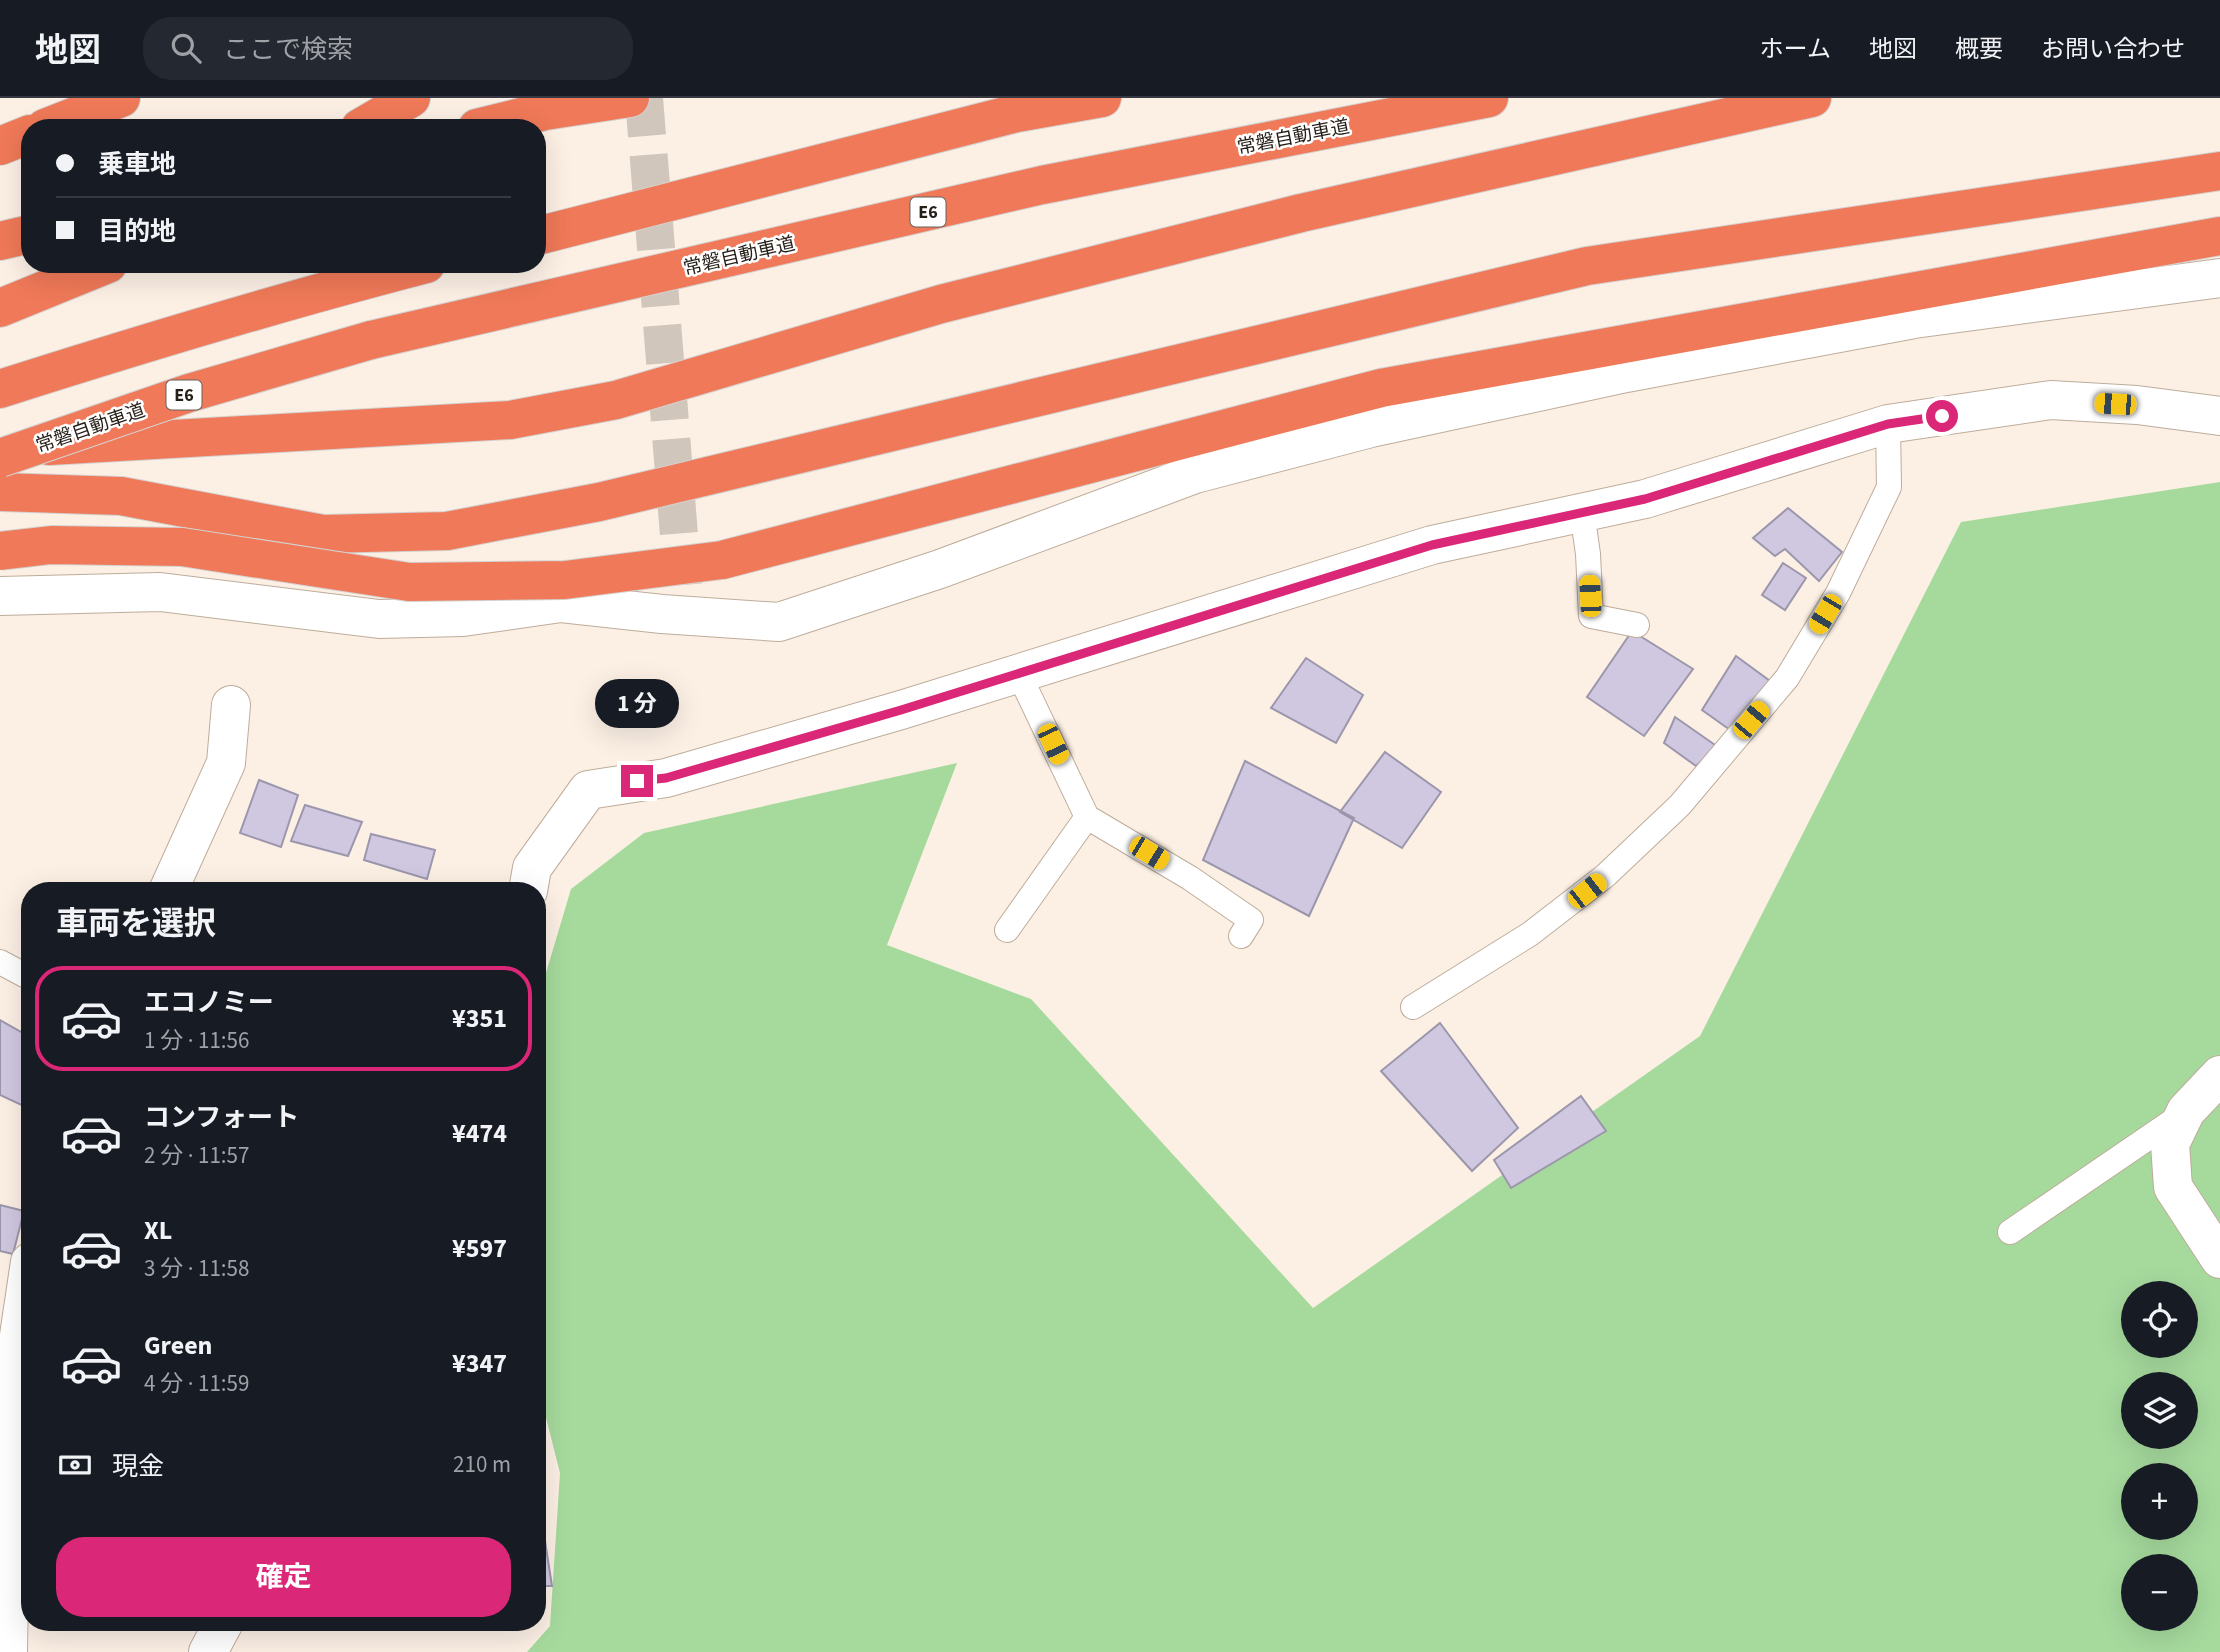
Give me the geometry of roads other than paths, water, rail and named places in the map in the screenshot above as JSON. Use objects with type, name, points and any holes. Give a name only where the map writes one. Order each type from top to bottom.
[{"type":"highway","points":[[68,119],[121,98]]},
{"type":"highway","points":[[375,119],[411,98]]},
{"type":"highway","points":[[513,119],[545,111],[629,98]]},
{"type":"highway","points":[[546,234],[1017,113],[1102,98]]},
{"type":"highway","name":"常磐自動車道","points":[[0,458],[189,393],[371,340],[1042,185],[1489,98]]},
{"type":"highway","points":[[0,448],[510,420],[616,400],[941,304],[1301,213],[1812,98]]},
{"type":"highway","points":[[0,146],[21,138]]},
{"type":"highway","points":[[0,492],[121,496],[323,534],[447,531],[599,502],[1587,266],[2220,171]]},
{"type":"highway","points":[[0,241],[21,236]]},
{"type":"highway","points":[[0,551],[51,545],[182,547],[409,582],[565,580],[722,560],[1381,388],[2220,236]]},
{"type":"highway","points":[[0,309],[86,273]]},
{"type":"highway","points":[[0,388],[392,273]]},
{"type":"street","points":[[0,596],[160,592],[379,619],[463,617],[561,603],[685,600],[779,622],[940,569],[1195,474],[1371,428],[1626,373],[1914,319],[2220,278]]},
{"type":"street","points":[[530,882],[532,868],[588,790],[666,778],[901,710],[1432,545],[1645,499],[1888,424],[2051,400],[2137,405],[2220,416]]},
{"type":"street","points":[[171,882],[226,762],[231,705]]},
{"type":"street","points":[[2220,1075],[2186,1111],[2170,1144],[2173,1187],[2220,1259]]},
{"type":"street","points":[[8,1652],[11,1475],[16,1349],[21,1318]]},
{"type":"street","points":[[208,1652],[219,1631]]},
{"type":"lane","points":[[1413,1007],[1530,934],[1605,876],[1680,805],[1787,678],[1838,593],[1889,487],[1888,424]]},
{"type":"lane","points":[[1582,512],[1588,554],[1591,616],[1637,625]]},
{"type":"lane","points":[[1018,672],[1087,817],[1189,878],[1251,920],[1241,936]]},
{"type":"lane","points":[[1007,930],[1087,817]]},
{"type":"lane","points":[[0,962],[21,973]]},
{"type":"lane","points":[[2010,1232],[2186,1111]]},
{"type":"tunnel","points":[[644,98],[683,585]]}]
